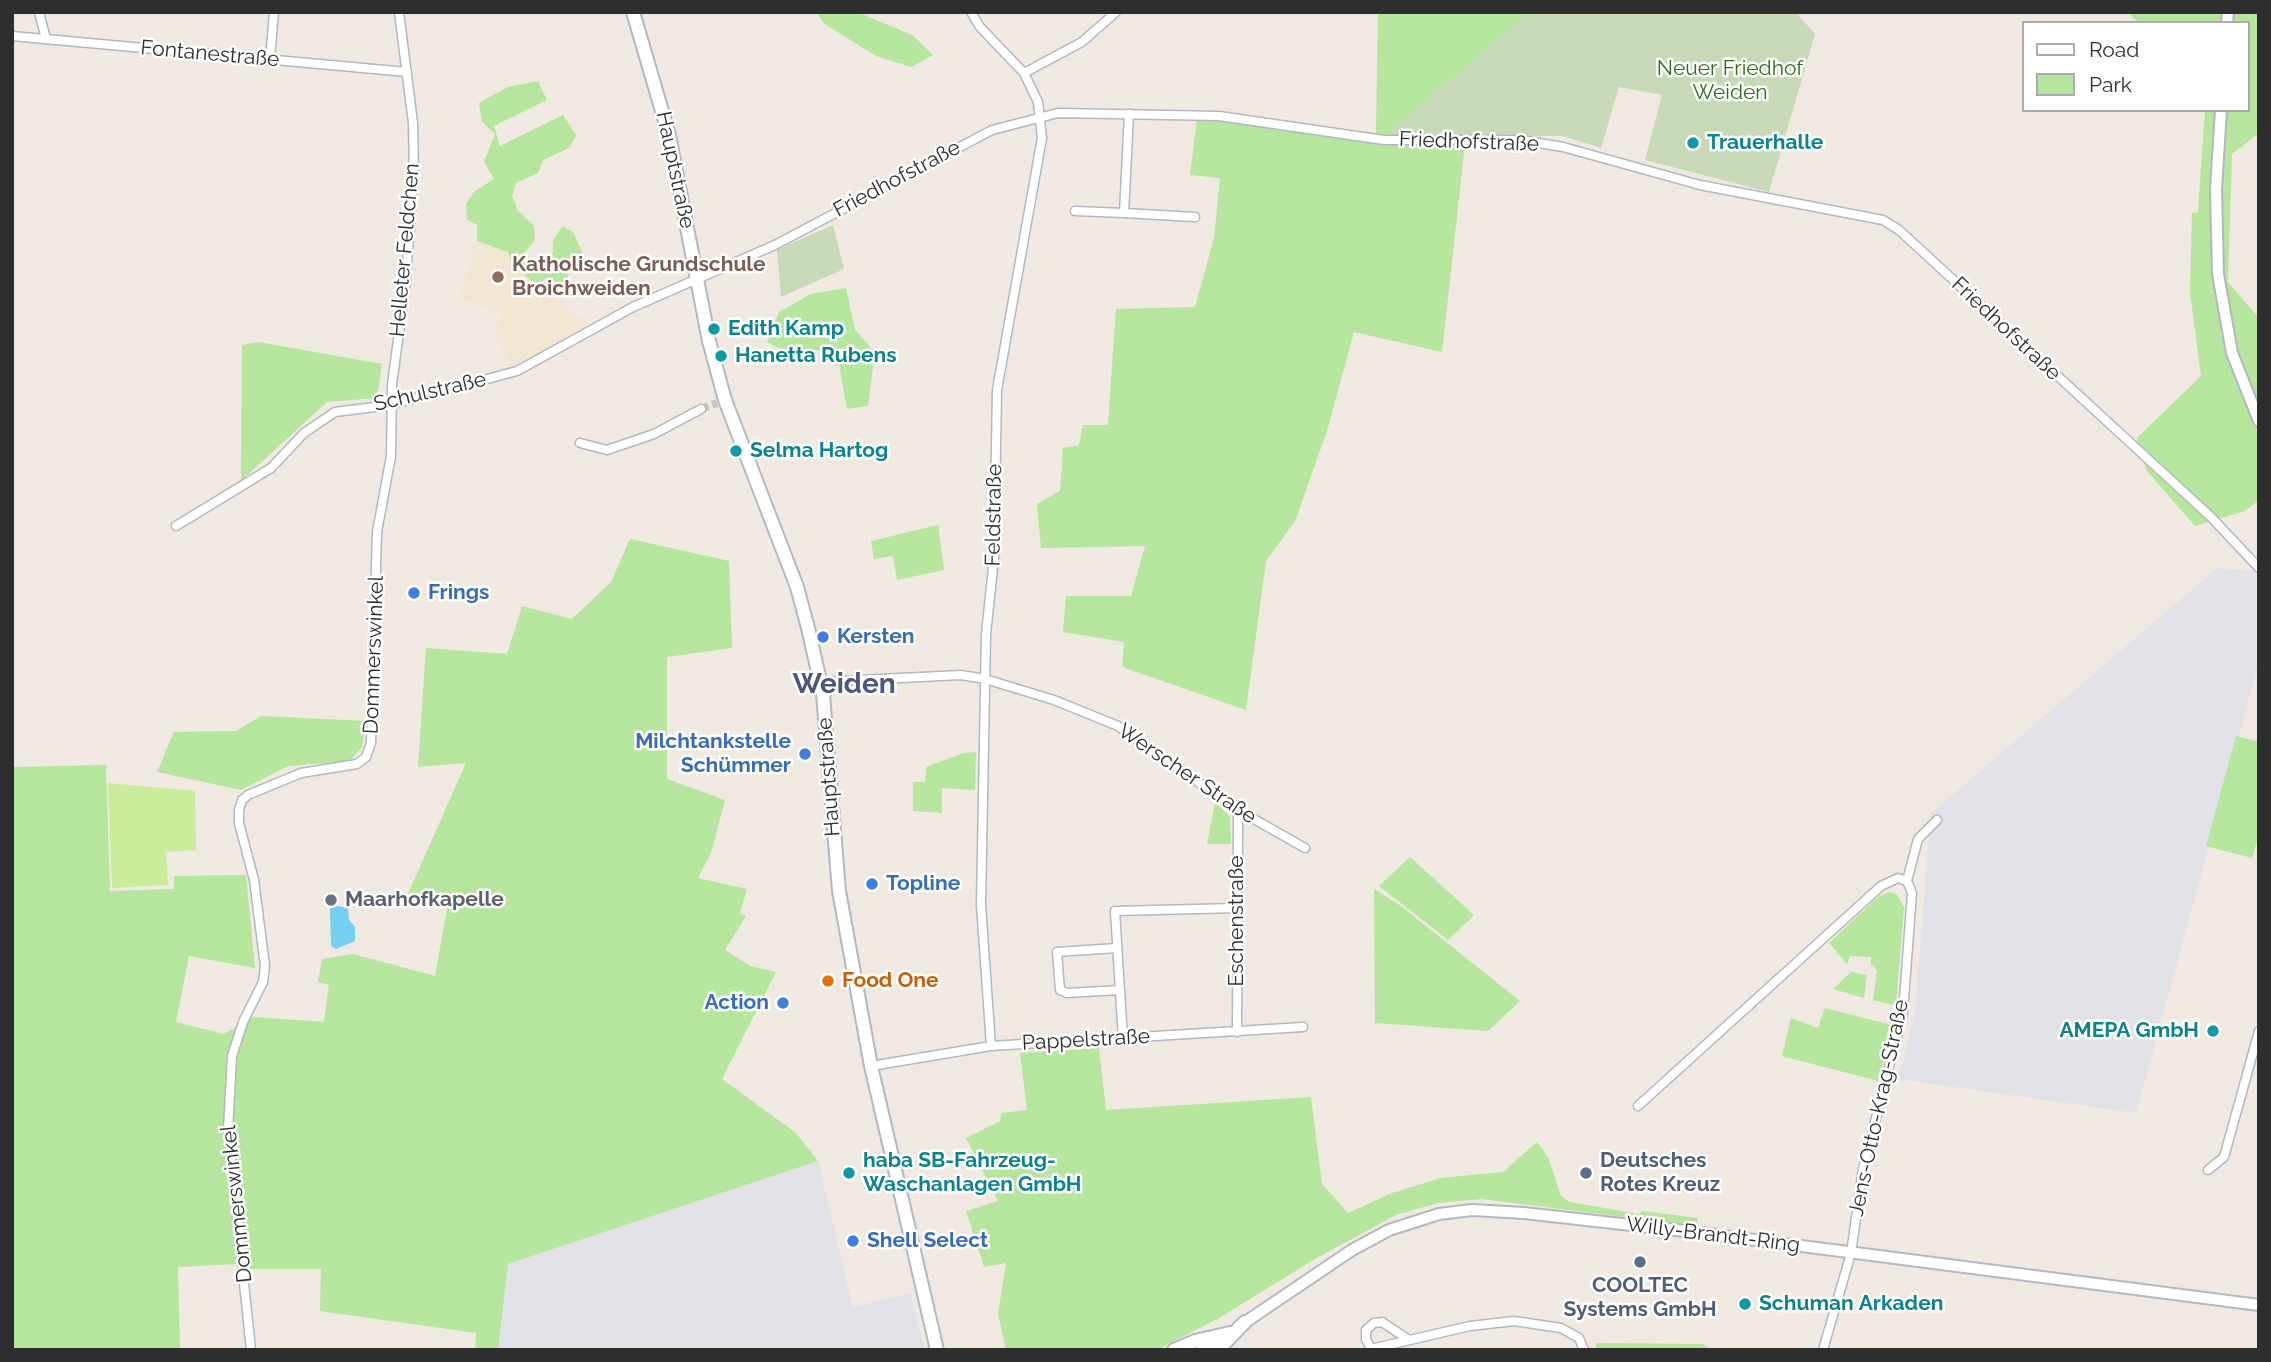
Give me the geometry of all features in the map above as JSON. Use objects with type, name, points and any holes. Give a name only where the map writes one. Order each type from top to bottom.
[{"type":"main road","name":"Hauptstraße","points":[[633,12],[659,92],[721,401],[797,587],[820,682],[839,891],[871,1066],[937,1350]]},
{"type":"main road","points":[[1218,1350],[1245,1322]]},
{"type":"main road","points":[[1174,1350],[1195,1340],[1230,1333]]},
{"type":"street","points":[[39,12],[46,39]]},
{"type":"street","points":[[270,59],[274,12]]},
{"type":"street","name":"Helleter Feldchen","points":[[390,405],[413,200],[413,124],[399,12]]},
{"type":"street","name":"Feldstraße","points":[[971,12],[980,27],[1024,73],[1038,102],[1041,117],[1040,153],[997,390],[994,559],[986,634],[981,905],[991,1045]]},
{"type":"street","points":[[1024,73],[1082,42],[1116,12]]},
{"type":"street","name":"Fontanestraße","points":[[12,36],[407,72]]},
{"type":"street","points":[[2221,112],[2216,189],[2218,274],[2232,353],[2259,421]]},
{"type":"street","name":"Friedhofstraße","points":[[698,276],[775,245],[970,140],[999,128],[1058,113],[1219,116],[1384,140],[1521,141],[1563,147],[1700,185],[1883,220],[1899,230],[2211,517],[2259,568]]},
{"type":"street","points":[[1124,213],[1129,114]]},
{"type":"street","points":[[1076,211],[1195,217]]},
{"type":"street","name":"Schulstraße","points":[[176,526],[271,468],[304,433],[327,416],[354,408],[390,405],[516,371],[633,307],[698,276]]},
{"type":"street","name":"Dommerswinkel","points":[[251,1350],[230,1157],[229,1117],[232,1056],[243,1022],[263,982],[265,967],[254,880],[239,823],[239,810],[242,800],[248,795],[301,773],[357,764],[369,752],[373,718],[377,531],[391,456],[390,405]]},
{"type":"street","points":[[580,443],[607,450],[654,434],[701,409]]},
{"type":"street","name":"Werscher Straße","points":[[820,682],[942,675],[985,679],[1054,700],[1118,726],[1238,810],[1305,848]]},
{"type":"street","name":"Eschenstraße","points":[[1237,1032],[1238,810]]},
{"type":"street","name":"Jens-Otto-Krag-Straße","points":[[1823,1350],[1851,1253],[1863,1169],[1903,1012],[1912,893],[1907,881],[1918,839],[1937,820]]},
{"type":"street","points":[[1638,1106],[1881,886],[1898,878],[1907,881]]},
{"type":"street","points":[[1123,1039],[1115,911],[1237,908]]},
{"type":"street","points":[[1117,948],[1058,952],[1060,989],[1067,993],[1120,990]]},
{"type":"street","name":"Pappelstraße","points":[[871,1066],[991,1045],[1303,1027]]},
{"type":"street","points":[[2208,1170],[2224,1157],[2259,1031]]},
{"type":"street","name":"Willy-Brandt-Ring","points":[[1201,1350],[1352,1250],[1389,1230],[1420,1219],[1457,1212],[1524,1213],[2259,1305]]},
{"type":"street","points":[[1409,1340],[1382,1322],[1371,1325],[1365,1335],[1371,1349],[1491,1322],[1514,1321],[1562,1328],[1579,1338],[1584,1350]]},
{"type":"shaded area","name":"Katholische Grundschule Broichweiden","points":[[487,209],[517,266],[590,324],[512,366],[495,337],[503,314],[459,298]]},
{"type":"shaded area","points":[[2217,568],[2259,571],[2259,661],[2136,1113],[1898,1079],[1915,1011],[1931,813]]},
{"type":"shaded area","points":[[818,1161],[853,1307],[910,1293],[925,1350],[498,1350],[508,1264]]},
{"type":"green space","points":[[817,12],[857,12],[912,35],[933,55],[911,67],[876,56],[823,23]]},
{"type":"green space","points":[[1378,12],[1530,12],[1392,129],[1392,136],[1466,135],[1442,352],[1354,332],[1327,431],[1295,521],[1266,561],[1246,710],[1122,667],[1124,642],[1063,632],[1066,596],[1131,596],[1145,546],[1041,548],[1037,504],[1060,491],[1063,448],[1079,445],[1083,425],[1108,425],[1116,309],[1195,307],[1214,238],[1220,178],[1190,175],[1198,111],[1376,133]]},
{"type":"green space","name":"Neuer Friedhof Weiden","points":[[1530,12],[1796,12],[1815,34],[1769,192],[1645,160],[1662,95],[1619,87],[1601,148],[1562,136],[1392,136],[1392,129]]},
{"type":"green space","points":[[2128,12],[2259,12],[2259,133],[2232,154],[2228,282],[2259,318],[2259,500],[2245,511],[2195,526],[2146,470],[2137,438],[2201,376],[2190,292],[2192,213],[2198,212],[2205,112],[2250,112],[2250,21],[2136,21]]},
{"type":"green space","points":[[538,81],[547,100],[494,126],[500,146],[563,115],[576,135],[569,148],[543,160],[538,173],[516,183],[512,196],[518,211],[534,226],[535,240],[524,253],[538,265],[553,252],[553,241],[562,226],[574,233],[583,255],[569,271],[566,285],[544,279],[538,285],[515,268],[508,252],[477,241],[477,225],[467,220],[466,204],[475,191],[494,179],[484,162],[495,134],[482,122],[479,103],[508,87]]},
{"type":"green space","points":[[833,225],[844,269],[781,297],[777,250]]},
{"type":"green space","points":[[846,288],[855,330],[875,352],[868,406],[847,409],[838,360],[827,350],[784,351],[767,342],[779,312],[811,294]]},
{"type":"green space","points":[[259,342],[382,364],[377,398],[327,402],[241,481],[242,345]]},
{"type":"green space","points":[[938,525],[944,570],[897,580],[893,556],[874,559],[871,541]]},
{"type":"green space","points":[[630,539],[729,561],[732,648],[667,657],[667,779],[725,800],[711,853],[698,878],[747,889],[740,913],[746,916],[725,950],[750,966],[776,972],[722,1079],[796,1133],[818,1161],[508,1264],[498,1350],[475,1350],[476,1333],[320,1311],[321,1269],[248,1269],[238,1264],[178,1267],[180,1350],[12,1350],[12,767],[106,765],[110,891],[174,889],[174,876],[246,875],[255,968],[189,956],[176,1022],[224,1034],[254,1017],[324,1022],[329,985],[318,982],[322,959],[353,954],[435,976],[448,903],[407,896],[466,763],[418,767],[426,648],[507,654],[522,606],[572,619],[611,582]]},
{"type":"green space","points":[[261,716],[366,721],[362,747],[350,761],[288,766],[241,790],[157,772],[174,732],[236,731]]},
{"type":"green space","points":[[2236,736],[2259,742],[2259,835],[2252,858],[2206,846]]},
{"type":"green space","points":[[976,752],[975,790],[942,788],[942,813],[913,811],[913,782],[925,782],[926,767],[964,753]]},
{"type":"green space","points":[[108,783],[195,791],[196,850],[166,852],[168,885],[112,888]]},
{"type":"green space","points":[[1215,802],[1230,817],[1231,844],[1207,844]]},
{"type":"green space","points":[[1410,857],[1474,915],[1448,940],[1379,886]]},
{"type":"green space","points":[[1374,889],[1401,906],[1520,1001],[1488,1031],[1375,1023]]},
{"type":"green space","points":[[1889,892],[1897,894],[1904,907],[1896,1006],[1873,1000],[1877,970],[1871,964],[1871,957],[1850,956],[1847,964],[1829,943],[1879,896]]},
{"type":"green space","points":[[1851,972],[1867,975],[1864,998],[1833,989]]},
{"type":"green space","points":[[1825,1008],[1892,1025],[1878,1081],[1782,1056],[1791,1018],[1818,1028]]},
{"type":"green space","points":[[1099,1048],[1106,1110],[1311,1097],[1322,1184],[1348,1213],[1392,1193],[1441,1178],[1503,1172],[1537,1142],[1548,1157],[1561,1196],[1570,1202],[1639,1214],[1643,1211],[1698,1218],[1697,1226],[1481,1199],[1438,1203],[1396,1215],[1315,1259],[1219,1318],[1157,1350],[1006,1350],[998,1314],[1006,1263],[984,1267],[966,1211],[998,1201],[966,1138],[1000,1121],[1001,1113],[1027,1110],[1020,1053]]},
{"type":"green space","points":[[1596,1343],[1702,1344],[1713,1350],[1596,1350]]},
{"type":"water","points":[[333,905],[348,908],[349,920],[355,927],[355,941],[336,949],[331,946],[330,908]]},
{"type":"tunnel","points":[[701,409],[717,403]]},
{"type":"place","name":"Trauerhalle","points":[[1693,143]]},
{"type":"place","name":"Katholische Grundschule Broichweiden","points":[[498,277]]},
{"type":"place","name":"Edith Kamp","points":[[714,329]]},
{"type":"place","name":"Hanetta Rubens","points":[[721,356]]},
{"type":"place","name":"Selma Hartog","points":[[736,451]]},
{"type":"place","name":"Frings","points":[[414,593]]},
{"type":"place","name":"Kersten","points":[[823,637]]},
{"type":"place","name":"Milchtankstelle Schümmer","points":[[805,754]]},
{"type":"place","name":"Topline","points":[[872,884]]},
{"type":"place","name":"Maarhofkapelle","points":[[331,900]]},
{"type":"place","name":"Food One","points":[[828,981]]},
{"type":"place","name":"Action","points":[[783,1003]]},
{"type":"place","name":"AMEPA GmbH","points":[[2213,1031]]},
{"type":"place","name":"haba SB-Fahrzeug- Waschanlagen GmbH","points":[[849,1173]]},
{"type":"place","name":"Deutsches Rotes Kreuz","points":[[1586,1173]]},
{"type":"place","name":"Shell Select","points":[[853,1241]]},
{"type":"place","name":"COOLTEC Systems GmbH","points":[[1640,1262]]},
{"type":"place","name":"Schuman Arkaden","points":[[1745,1304]]},
{"type":"district","name":"Weiden","points":[[844,685]]}]
